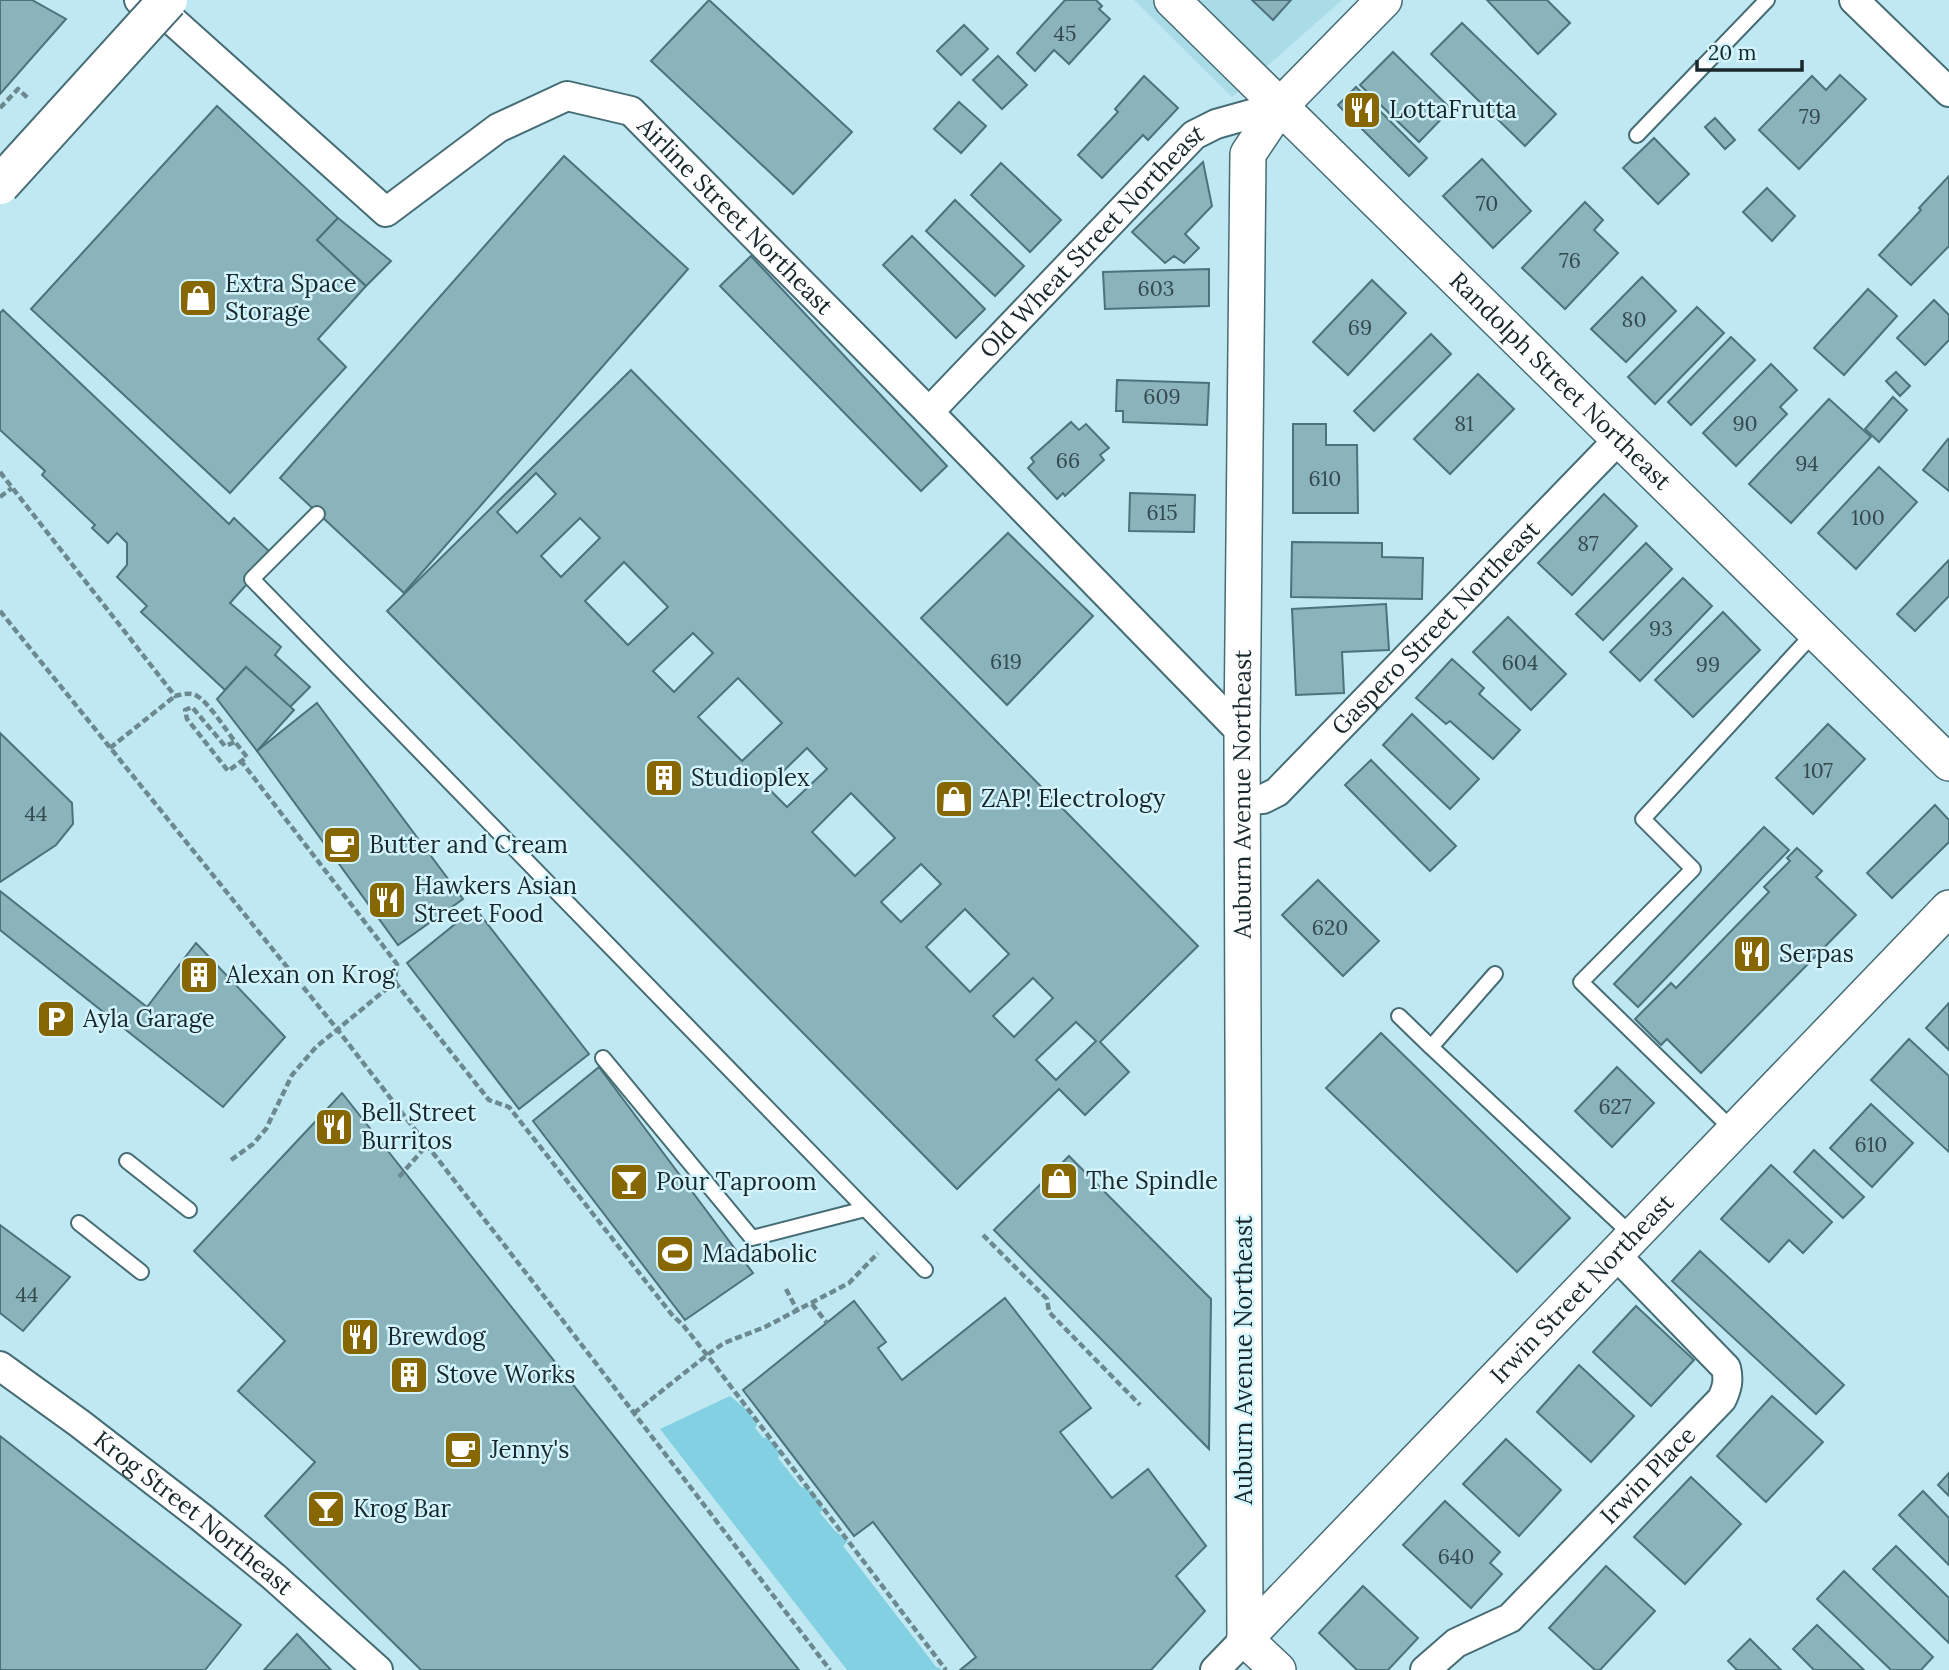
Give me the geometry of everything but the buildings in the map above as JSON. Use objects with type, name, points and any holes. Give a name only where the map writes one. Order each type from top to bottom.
[{"type":"main road","points":[[0,185],[167,7]]},
{"type":"street","points":[[139,0],[167,7]]},
{"type":"street","name":"Randolph Street Northeast","points":[[1172,0],[1949,763]]},
{"type":"street","name":"Auburn Avenue Northeast","points":[[1245,1639],[1242,733],[1248,155],[1280,106],[1384,0]]},
{"type":"street","points":[[1854,0],[1949,92]]},
{"type":"street","name":"Airline Street Northeast","points":[[167,7],[386,212],[498,128],[567,96],[631,111],[1242,733]]},
{"type":"street","name":"Old Wheat Street Northeast","points":[[929,412],[1194,135],[1216,124],[1280,106]]},
{"type":"street","name":"Gaspero Street Northeast","points":[[1243,800],[1263,799],[1277,792],[1619,439]]},
{"type":"street","name":"Irwin Street Northeast","points":[[1215,1670],[1949,908]]},
{"type":"street","name":"Irwin Place","points":[[1425,1670],[1456,1643],[1510,1618],[1722,1399],[1727,1388],[1726,1368],[1624,1245]]},
{"type":"street","name":"Krog Street Northeast","points":[[0,1366],[212,1526],[273,1576],[378,1670]]},
{"type":"street","points":[[1245,1639],[1278,1670]]},
{"type":"lane","points":[[1637,135],[1767,0]]},
{"type":"lane","points":[[317,514],[252,579],[925,1270]]},
{"type":"lane","points":[[1734,1131],[1581,982],[1693,869],[1643,819],[1815,632]]},
{"type":"lane","points":[[1431,1047],[1495,974]]},
{"type":"lane","points":[[1399,1016],[1624,1245]]},
{"type":"lane","points":[[603,1058],[752,1238],[865,1209]]},
{"type":"lane","points":[[127,1161],[189,1210]]},
{"type":"lane","points":[[79,1223],[141,1272]]},
{"type":"path","points":[[0,108],[18,89],[29,99]]},
{"type":"path","points":[[0,472],[174,696]]},
{"type":"path","points":[[0,497],[12,488]]},
{"type":"path","points":[[0,611],[337,1029],[830,1670]]},
{"type":"path","points":[[110,748],[174,696],[187,693],[203,700],[247,757],[228,771],[187,719],[185,710],[192,707],[225,746],[235,742]]},
{"type":"path","points":[[231,1160],[253,1144],[266,1129],[292,1075],[316,1046],[395,982],[397,964],[241,761]]},
{"type":"path","points":[[395,982],[489,1100],[509,1107],[673,1316],[707,1355],[946,1670]]},
{"type":"path","points":[[399,1177],[427,1146]]},
{"type":"path","points":[[983,1235],[1047,1299],[1049,1312],[1140,1405]]},
{"type":"path","points":[[634,1413],[724,1343],[798,1312],[849,1283],[894,1238]]},
{"type":"path","points":[[786,1289],[798,1312]]},
{"type":"path","points":[[812,1304],[827,1323]]},
{"type":"shaded area","points":[[1134,0],[1342,0],[1232,97]]},
{"type":"shaded area","points":[[730,1396],[748,1411],[757,1425],[755,1428],[763,1438],[766,1437],[775,1445],[780,1454],[778,1458],[801,1487],[815,1494],[823,1508],[820,1513],[835,1531],[848,1541],[843,1546],[941,1670],[847,1670],[660,1429]]},
{"type":"place","name":"LottaFrutta","points":[[1362,110]]},
{"type":"place","name":"Extra Space Storage","points":[[198,298]]},
{"type":"place","name":"Studioplex","points":[[664,778]]},
{"type":"place","name":"ZAP! Electrology","points":[[954,799]]},
{"type":"place","name":"Butter and Cream","points":[[342,845]]},
{"type":"place","name":"Hawkers Asian Street Food","points":[[387,900]]},
{"type":"place","name":"Serpas","points":[[1752,954]]},
{"type":"place","name":"Alexan on Krog","points":[[199,975]]},
{"type":"place","name":"Ayla Garage","points":[[56,1019]]},
{"type":"place","name":"Bell Street Burritos","points":[[334,1127]]},
{"type":"place","name":"The Spindle","points":[[1059,1181]]},
{"type":"place","name":"Pour Taproom","points":[[629,1182]]},
{"type":"place","name":"Madabolic","points":[[675,1254]]},
{"type":"place","name":"Brewdog","points":[[360,1337]]},
{"type":"place","name":"Stove Works","points":[[409,1375]]},
{"type":"place","name":"Jenny's","points":[[463,1450]]},
{"type":"place","name":"Krog Bar","points":[[326,1509]]}]
